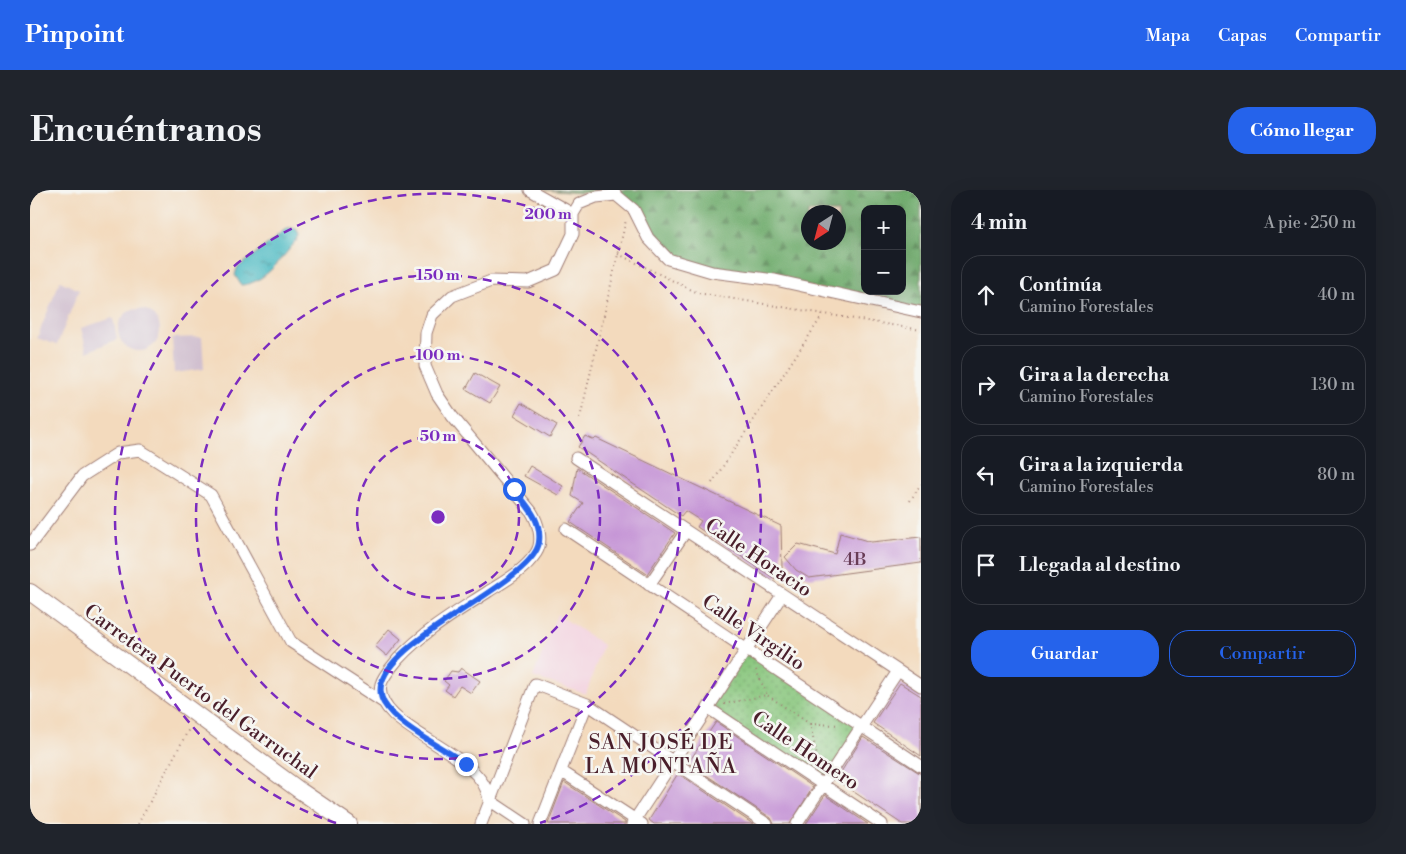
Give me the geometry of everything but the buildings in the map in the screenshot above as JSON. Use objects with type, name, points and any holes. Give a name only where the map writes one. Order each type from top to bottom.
[{"type":"main road","name":"Carretera Puerto del Garruchal","points":[[30,592],[349,824]]},
{"type":"street","points":[[530,190],[573,214]]},
{"type":"street","points":[[383,702],[381,693],[384,678],[408,649],[425,634],[516,573],[536,553],[539,544],[538,521],[452,416],[437,394],[425,366],[426,332],[432,315],[452,296],[491,281],[528,282],[556,270],[573,234],[573,214],[579,204],[596,197],[616,195],[638,216],[648,238],[668,259],[712,272],[775,280],[921,312]]},
{"type":"street","points":[[30,545],[82,476],[118,453],[140,450],[211,495],[290,642],[383,702],[396,717],[456,757],[478,776],[487,788],[490,800],[525,824]]},
{"type":"street","name":"Calle Horacio","points":[[576,458],[921,686]]},
{"type":"street","name":"Calle Virgilio","points":[[566,529],[921,766]]},
{"type":"street","points":[[649,585],[686,531]]},
{"type":"street","points":[[561,771],[636,822],[673,761],[782,595]]},
{"type":"street","points":[[796,824],[898,671]]},
{"type":"street","points":[[481,824],[535,684],[587,704],[767,824]]},
{"type":"street","points":[[540,824],[587,704]]},
{"type":"street","name":"Calle Homero","points":[[708,708],[882,824]]},
{"type":"path","points":[[580,418],[626,220],[638,216]]},
{"type":"path","points":[[618,254],[698,293],[921,330]]},
{"type":"path","points":[[712,483],[824,313]]},
{"type":"path","points":[[910,501],[921,484]]},
{"type":"path","points":[[746,650],[767,695],[810,724],[861,726]]},
{"type":"path","points":[[708,708],[767,695]]},
{"type":"path","points":[[138,824],[197,714]]},
{"type":"path","points":[[810,724],[823,784]]},
{"type":"shaded area","points":[[60,281],[79,290],[57,345],[37,338]]},
{"type":"shaded area","points":[[135,309],[143,309],[154,315],[160,330],[154,345],[143,351],[135,351],[124,345],[118,334],[118,326],[124,315]]},
{"type":"shaded area","points":[[113,318],[117,339],[87,352],[81,328]]},
{"type":"shaded area","points":[[202,337],[204,369],[174,373],[172,338]]},
{"type":"shaded area","points":[[557,614],[603,645],[586,694],[533,677]]},
{"type":"green space","points":[[545,190],[607,190],[581,193]]},
{"type":"green space","points":[[607,190],[921,190],[921,309],[683,261],[666,252],[648,222],[631,201]]},
{"type":"green space","points":[[746,650],[861,726],[823,784],[708,708]]},
{"type":"water","points":[[287,229],[296,229],[299,235],[297,240],[266,275],[258,280],[241,285],[235,275],[237,268]]},
{"type":"district","name":"SAN JOSÉ DE LA MONTAÑA","points":[[661,754]]},
{"type":"route","points":[[466,764],[396,717],[383,702],[381,684],[387,672],[425,634],[516,573],[536,553],[539,544],[538,521],[514,489]]}]
